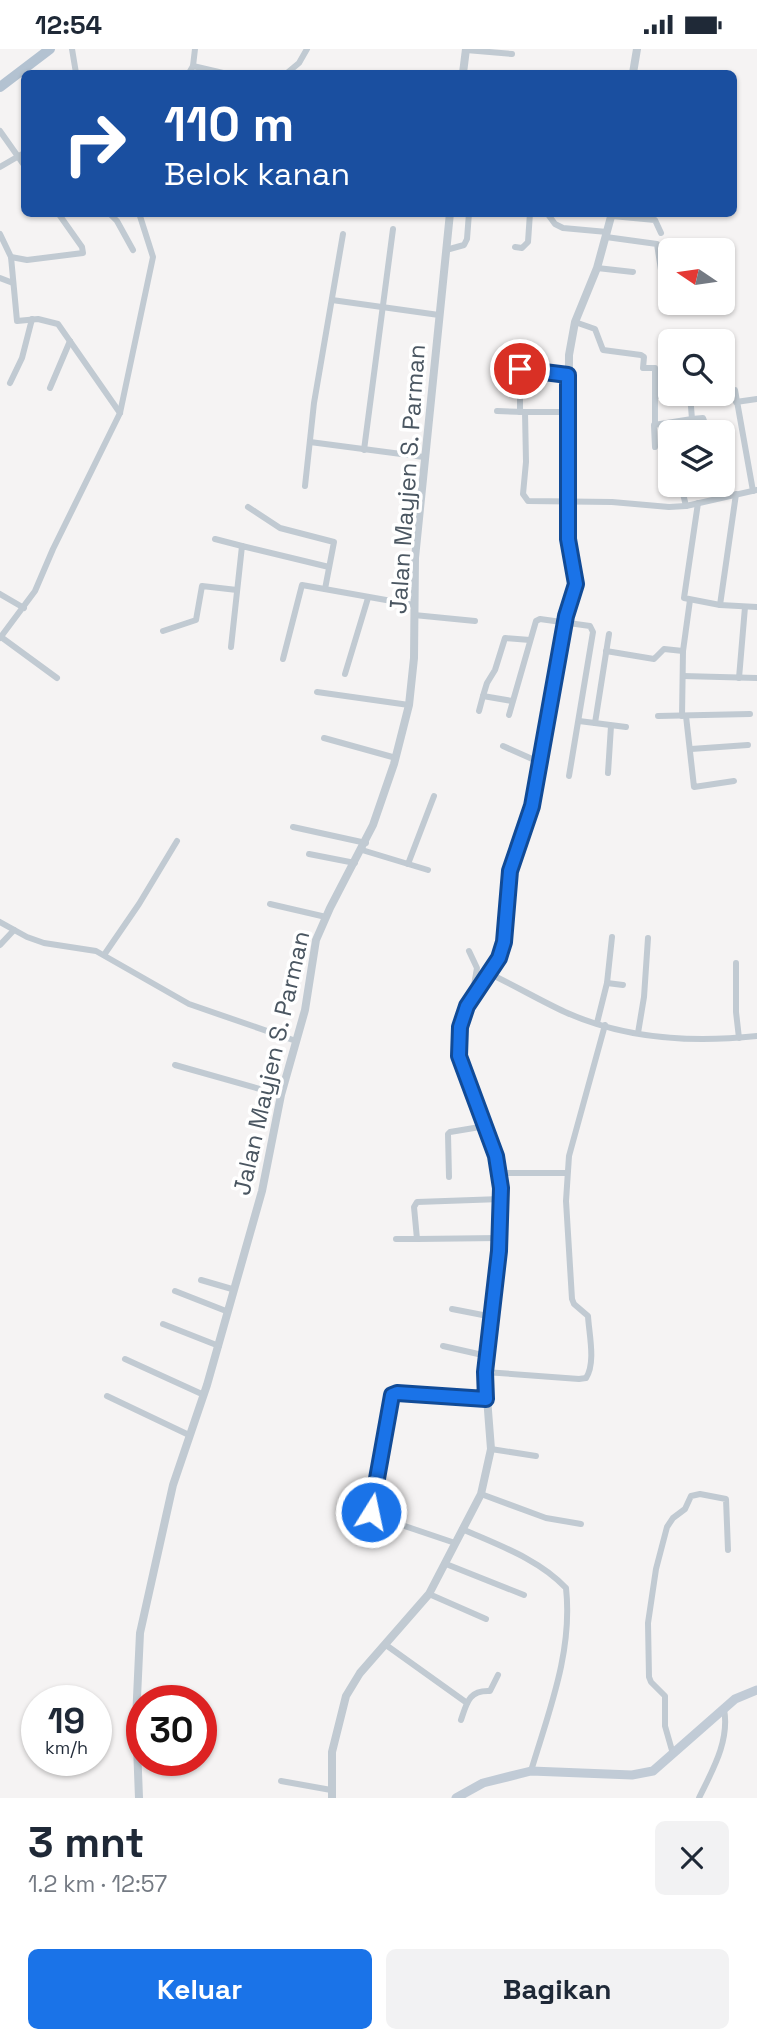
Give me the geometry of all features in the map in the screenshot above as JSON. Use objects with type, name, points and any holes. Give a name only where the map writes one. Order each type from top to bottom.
[{"type":"main road","points":[[22,70],[50,49]]},
{"type":"main road","points":[[0,87],[21,71]]},
{"type":"main road","points":[[456,1798],[483,1783],[531,1771],[647,1774],[661,1765],[736,1699],[757,1689]]},
{"type":"street","points":[[72,49],[76,70]]},
{"type":"street","points":[[191,70],[195,49]]},
{"type":"street","points":[[291,70],[299,63],[307,49]]},
{"type":"street","points":[[463,70],[466,49],[512,54]]},
{"type":"street","points":[[634,70],[637,49]]},
{"type":"street","points":[[193,66],[210,70]]},
{"type":"street","points":[[0,131],[21,154]]},
{"type":"street","points":[[0,167],[21,156]]},
{"type":"street","points":[[11,257],[27,260],[82,253],[82,247],[61,217]]},
{"type":"street","points":[[112,217],[133,250]]},
{"type":"street","points":[[57,678],[0,637],[35,591],[120,413],[153,257],[140,217]]},
{"type":"street","name":"Jalan Mayjen S. Parman","points":[[139,1798],[136,1719],[140,1633],[173,1485],[219,1346],[226,1311],[261,1191],[281,1094],[308,992],[313,952],[326,917],[364,846],[379,809],[396,758],[409,705],[414,658],[415,558],[450,217]]},
{"type":"street","points":[[446,250],[464,245],[470,217]]},
{"type":"street","points":[[515,247],[522,248],[528,242],[530,217]]},
{"type":"street","points":[[551,217],[559,226],[657,244],[658,250]]},
{"type":"street","points":[[471,999],[499,958],[504,942],[510,871],[532,806],[566,623],[576,584],[568,539],[567,412],[571,340],[575,322],[597,268],[611,217]]},
{"type":"street","points":[[629,217],[655,220],[660,233]]},
{"type":"street","points":[[364,450],[393,229]]},
{"type":"street","points":[[0,234],[11,257],[13,321],[46,319],[58,324],[120,413]]},
{"type":"street","points":[[305,486],[314,403],[343,234]]},
{"type":"street","points":[[597,268],[633,272]]},
{"type":"street","points":[[0,278],[13,283]]},
{"type":"street","points":[[332,300],[439,315]]},
{"type":"street","points":[[10,383],[22,358],[32,319]]},
{"type":"street","points":[[575,322],[595,329],[603,349],[643,356],[642,367],[656,368],[655,447]]},
{"type":"street","points":[[50,388],[70,341]]},
{"type":"street","points":[[520,369],[568,375]]},
{"type":"street","points":[[520,390],[526,463],[523,497],[534,502],[686,506],[722,497]]},
{"type":"street","points":[[654,396],[658,396]]},
{"type":"street","points":[[720,605],[736,493],[755,490],[735,398]]},
{"type":"street","points":[[736,402],[757,399]]},
{"type":"street","points":[[691,406],[692,419]]},
{"type":"street","points":[[497,411],[567,412]]},
{"type":"street","points":[[655,424],[704,420]]},
{"type":"street","points":[[310,442],[424,457]]},
{"type":"street","points":[[684,497],[686,506]]},
{"type":"street","points":[[698,503],[683,595],[685,599],[757,607]]},
{"type":"street","points":[[248,507],[280,529],[334,542],[324,589]]},
{"type":"street","points":[[215,539],[329,567]]},
{"type":"street","points":[[231,647],[242,546]]},
{"type":"street","points":[[283,659],[301,587],[307,585],[414,605]]},
{"type":"street","points":[[163,631],[195,620],[202,586],[237,590]]},
{"type":"street","points":[[0,594],[24,608]]},
{"type":"street","points":[[345,674],[368,598]]},
{"type":"street","points":[[690,600],[683,651],[683,676],[684,716],[691,749],[694,787],[734,781]]},
{"type":"street","points":[[739,678],[745,607]]},
{"type":"street","points":[[414,615],[475,621]]},
{"type":"street","points":[[509,715],[536,621],[588,624],[592,628],[569,776]]},
{"type":"street","points":[[594,723],[609,634]]},
{"type":"street","points":[[479,711],[505,638],[530,640]]},
{"type":"street","points":[[606,651],[654,659],[662,650],[683,651]]},
{"type":"street","points":[[683,676],[757,678]]},
{"type":"street","points":[[317,692],[409,705]]},
{"type":"street","points":[[483,696],[512,701]]},
{"type":"street","points":[[657,716],[750,714]]},
{"type":"street","points":[[579,721],[626,727]]},
{"type":"street","points":[[608,773],[611,726]]},
{"type":"street","points":[[324,738],[396,758]]},
{"type":"street","points":[[691,749],[748,745]]},
{"type":"street","points":[[503,746],[539,762]]},
{"type":"street","points":[[408,864],[434,796]]},
{"type":"street","points":[[293,827],[364,846],[428,870]]},
{"type":"street","points":[[104,955],[177,841]]},
{"type":"street","points":[[309,854],[355,863]]},
{"type":"street","points":[[270,904],[326,917]]},
{"type":"street","points":[[0,922],[44,943],[96,951],[189,1004],[296,1041]]},
{"type":"street","points":[[0,945],[14,930]]},
{"type":"street","points":[[597,1023],[607,983],[612,937]]},
{"type":"street","points":[[638,1033],[649,938]]},
{"type":"street","points":[[281,1781],[332,1794],[332,1752],[346,1696],[360,1673],[429,1594],[481,1495],[491,1449],[485,1372],[493,1317],[501,1199],[496,1156],[459,1056],[460,1027],[471,999],[477,968],[469,951]]},
{"type":"street","points":[[736,963],[739,1038]]},
{"type":"street","points":[[488,973],[565,1012],[638,1033],[701,1041],[757,1036]]},
{"type":"street","points":[[607,983],[622,985]]},
{"type":"street","points":[[485,1372],[579,1380],[589,1375],[591,1367],[588,1317],[572,1299],[567,1174],[572,1138],[605,1025]]},
{"type":"street","points":[[175,1065],[281,1094]]},
{"type":"street","points":[[449,1177],[449,1133],[486,1126]]},
{"type":"street","points":[[499,1173],[567,1174]]},
{"type":"street","points":[[417,1239],[414,1207],[417,1202],[501,1199]]},
{"type":"street","points":[[396,1239],[499,1238]]},
{"type":"street","points":[[201,1280],[232,1289]]},
{"type":"street","points":[[175,1290],[226,1311]]},
{"type":"street","points":[[452,1309],[493,1317]]},
{"type":"street","points":[[163,1324],[219,1346]]},
{"type":"street","points":[[443,1346],[487,1356]]},
{"type":"street","points":[[125,1359],[204,1395]]},
{"type":"street","points":[[455,1543],[372,1515],[390,1399],[397,1393],[486,1399]]},
{"type":"street","points":[[107,1396],[188,1435]]},
{"type":"street","points":[[491,1449],[536,1456]]},
{"type":"street","points":[[673,1754],[665,1726],[665,1696],[649,1677],[648,1623],[654,1580],[667,1527],[673,1518],[685,1509],[691,1496],[700,1494],[726,1499],[728,1550]]},
{"type":"street","points":[[481,1495],[546,1518],[581,1524]]},
{"type":"street","points":[[462,1529],[530,1561],[566,1588],[568,1618],[565,1652],[531,1771]]},
{"type":"street","points":[[446,1563],[524,1595]]},
{"type":"street","points":[[429,1594],[486,1619]]},
{"type":"street","points":[[386,1646],[467,1703]]},
{"type":"street","points":[[461,1720],[474,1693],[493,1689],[498,1675]]},
{"type":"street","points":[[699,1798],[720,1752],[726,1718],[724,1709]]},
{"type":"route","points":[[371,1512],[392,1395],[397,1393],[486,1399],[485,1372],[499,1251],[501,1188],[496,1156],[459,1056],[460,1027],[467,1006],[499,958],[504,942],[510,871],[532,806],[566,616],[576,584],[568,539],[568,375],[520,369]]}]
